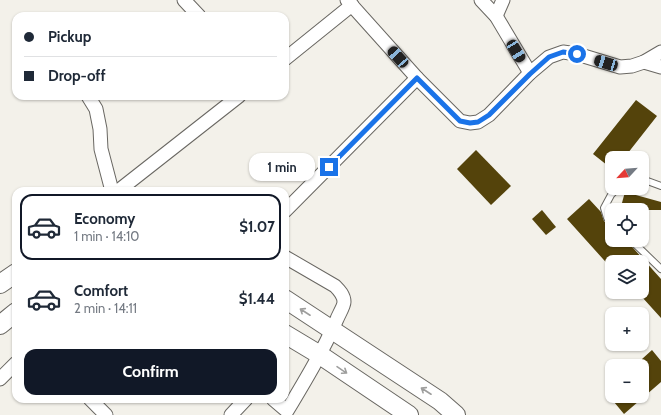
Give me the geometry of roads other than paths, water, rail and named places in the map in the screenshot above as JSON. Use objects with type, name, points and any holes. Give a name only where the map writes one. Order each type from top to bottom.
[{"type":"main road","points":[[0,284],[12,276]]},
{"type":"main road","points":[[289,302],[440,400],[456,415]]},
{"type":"main road","points":[[0,325],[12,315]]},
{"type":"main road","points":[[289,336],[320,355],[409,415]]},
{"type":"street","points":[[184,0],[195,12]]},
{"type":"street","points":[[481,0],[496,16],[530,74]]},
{"type":"street","points":[[496,16],[503,0]]},
{"type":"street","points":[[289,55],[350,2],[417,78],[460,121],[470,123],[478,122],[489,115],[549,57],[563,52],[577,54],[620,67],[632,66],[644,62],[661,52]]},
{"type":"street","points":[[644,62],[661,67]]},
{"type":"street","points":[[289,207],[417,78]]},
{"type":"street","points":[[90,100],[96,109],[100,129],[101,149],[111,187]]},
{"type":"street","points":[[123,187],[234,100]]},
{"type":"street","points":[[278,403],[289,413],[320,355],[344,302],[343,295],[334,286],[289,259]]},
{"type":"street","points":[[0,379],[12,367]]},
{"type":"street","points":[[94,403],[106,415]]},
{"type":"street","points":[[231,415],[242,403]]},
{"type":"lane","points":[[649,182],[661,186]]},
{"type":"lane","points":[[638,247],[661,269]]}]
